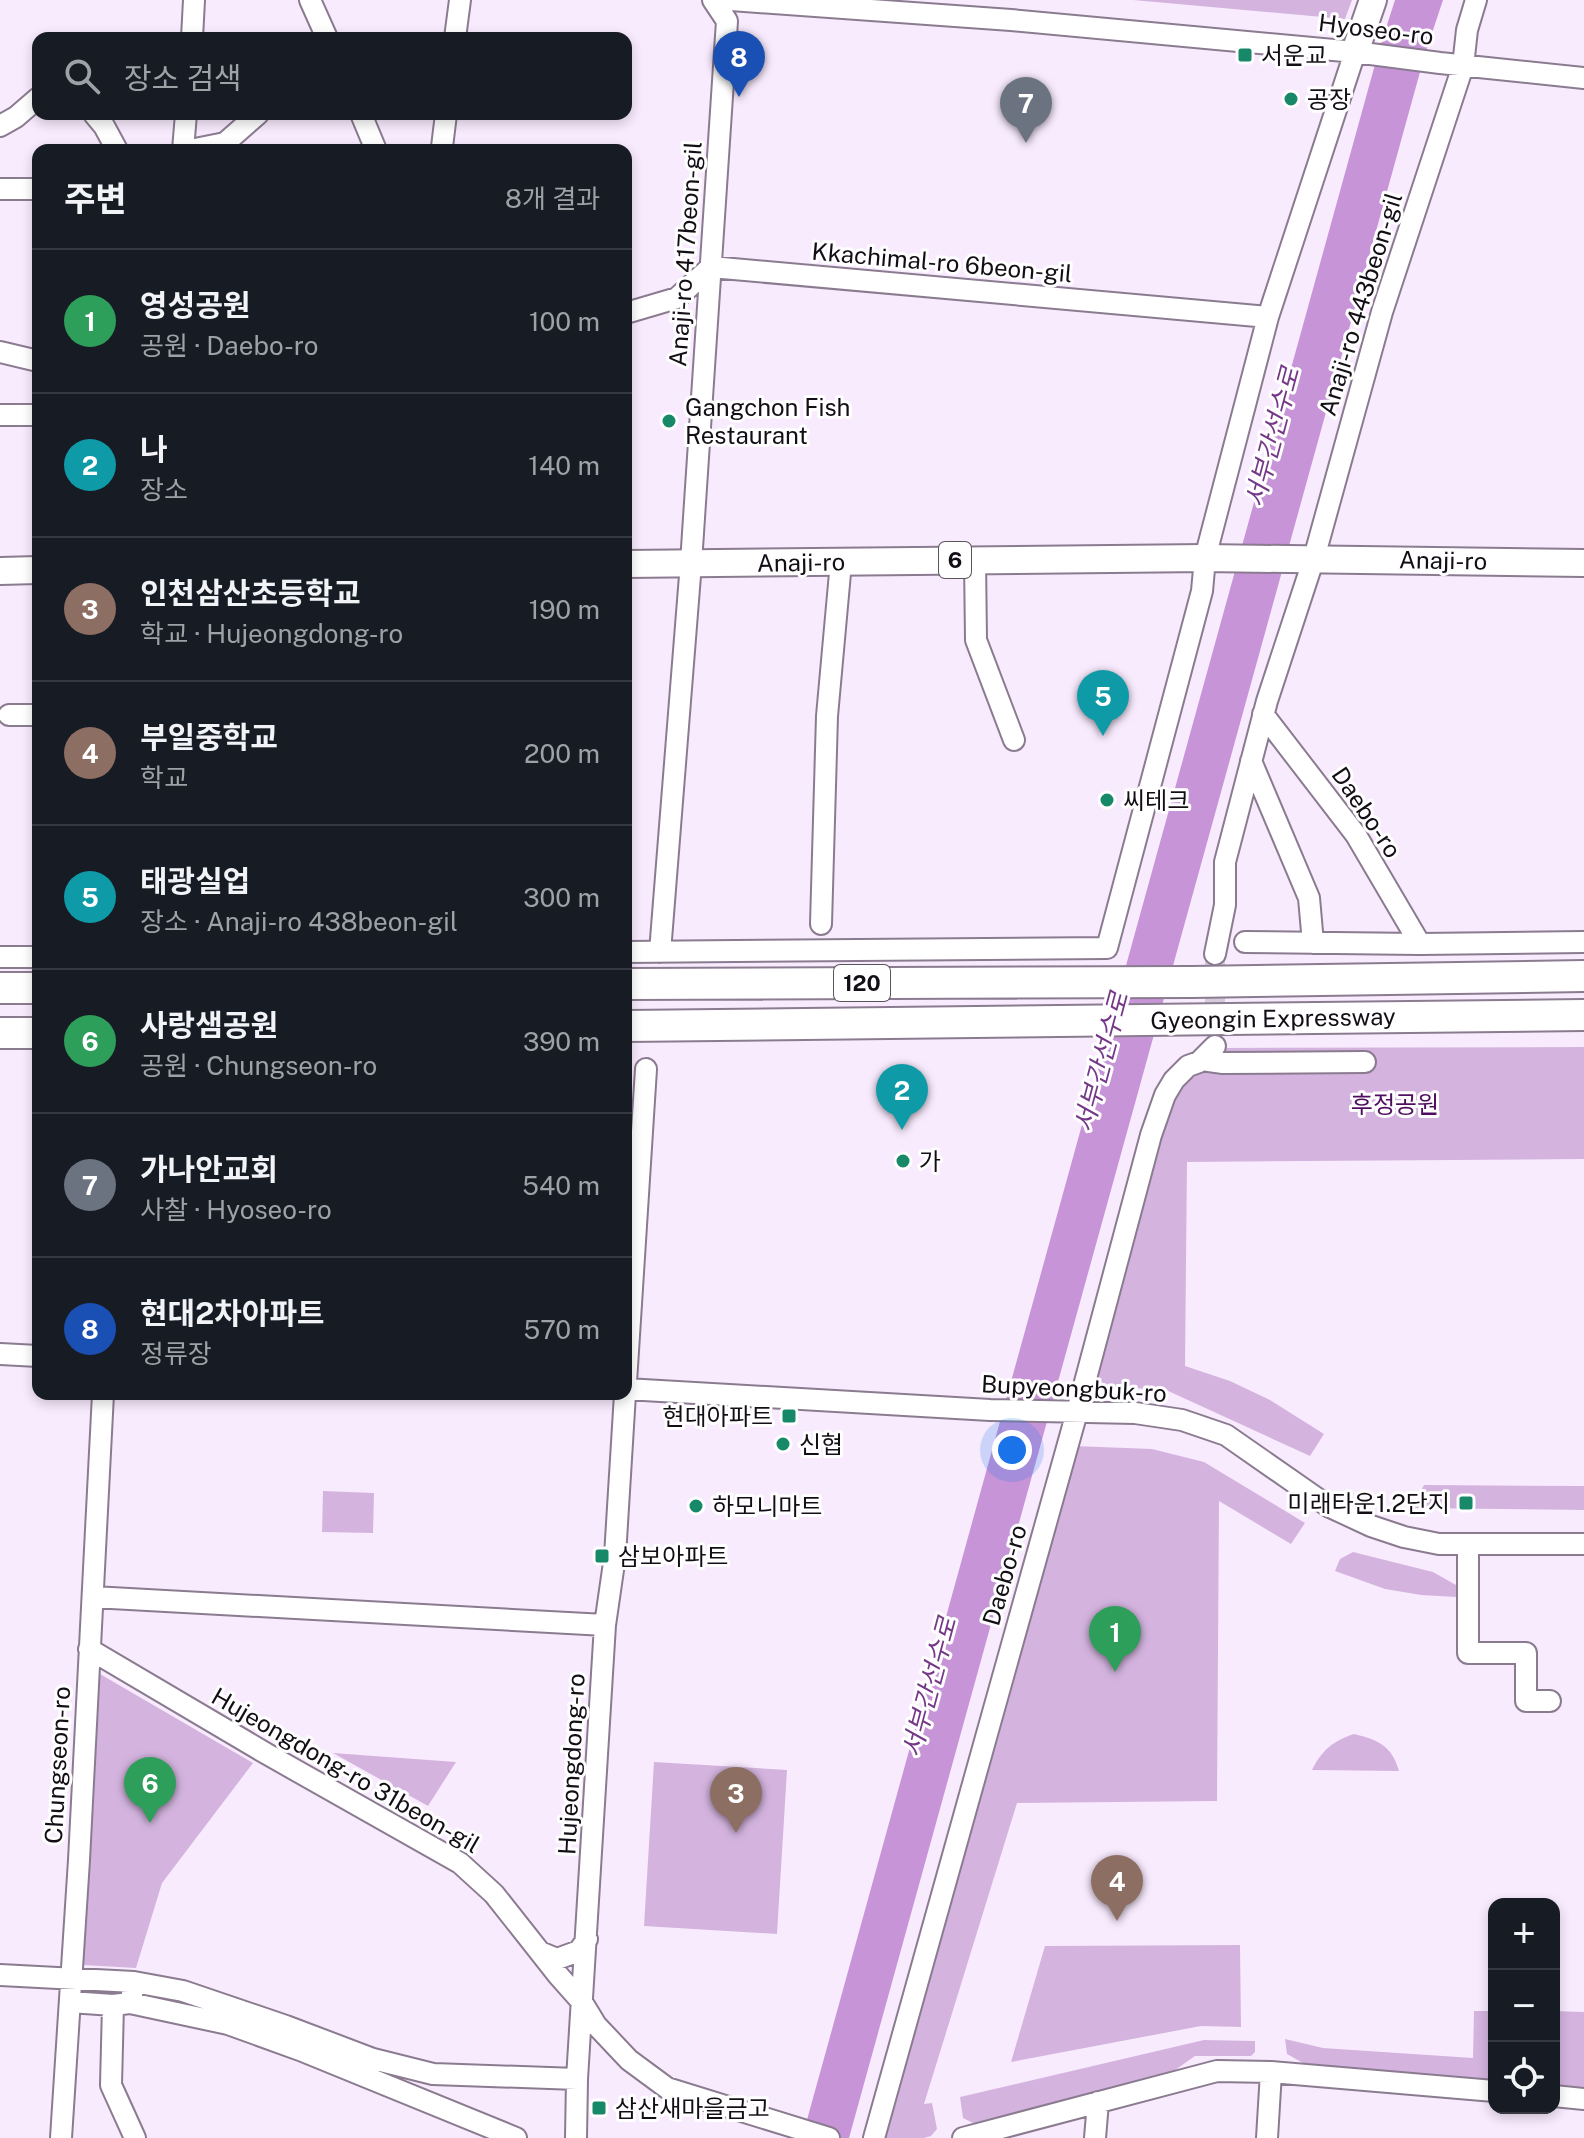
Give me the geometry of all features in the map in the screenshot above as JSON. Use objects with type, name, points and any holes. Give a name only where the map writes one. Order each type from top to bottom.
[{"type":"highway","name":"Gyeongin Expressway","points":[[632,984],[1192,982],[1584,976]]},
{"type":"highway","points":[[0,988],[32,988]]},
{"type":"highway","name":"Gyeongin Expressway","points":[[632,1026],[1584,1015]]},
{"type":"highway","points":[[0,1033],[32,1033]]},
{"type":"main road","points":[[1364,53],[1373,0]]},
{"type":"main road","name":"6","points":[[1212,558],[1308,558]]},
{"type":"main road","name":"Anaji-ro","points":[[632,564],[1212,558]]},
{"type":"main road","name":"Anaji-ro","points":[[1308,558],[1584,563]]},
{"type":"main road","points":[[0,571],[32,570]]},
{"type":"street","points":[[192,32],[194,0]]},
{"type":"street","points":[[310,0],[321,32]]},
{"type":"street","points":[[456,32],[460,0]]},
{"type":"street","name":"Anaji-ro 417beon-gil","points":[[660,952],[691,563],[727,21],[713,0]]},
{"type":"street","name":"Hyoseo-ro","points":[[731,0],[1011,20],[1364,53],[1584,78]]},
{"type":"street","name":"Anaji-ro 443beon-gil","points":[[1308,558],[1382,312],[1463,66],[1467,30],[1476,0]]},
{"type":"street","points":[[632,952],[1107,948],[1212,558],[1268,317],[1364,53]]},
{"type":"street","points":[[0,126],[32,103]]},
{"type":"street","points":[[99,120],[114,144]]},
{"type":"street","points":[[184,144],[186,120]]},
{"type":"street","points":[[220,144],[251,120]]},
{"type":"street","points":[[364,120],[374,144]]},
{"type":"street","points":[[442,144],[445,120]]},
{"type":"street","points":[[0,189],[32,189]]},
{"type":"street","points":[[632,311],[677,298],[711,267]]},
{"type":"street","name":"Kkachimal-ro 6beon-gil","points":[[711,267],[1268,317]]},
{"type":"street","points":[[0,352],[32,360]]},
{"type":"street","points":[[0,415],[32,415]]},
{"type":"street","points":[[1215,954],[1225,905],[1225,862],[1308,558]]},
{"type":"street","points":[[975,560],[976,640],[1014,740]]},
{"type":"street","points":[[821,924],[827,716],[841,562]]},
{"type":"street","name":"Daebo-ro","points":[[1263,714],[1356,835],[1420,944]]},
{"type":"street","points":[[9,715],[32,715]]},
{"type":"street","points":[[1251,761],[1309,898],[1313,943]]},
{"type":"street","points":[[1245,942],[1584,942]]},
{"type":"street","points":[[0,957],[32,957]]},
{"type":"street","name":"Daebo-ro","points":[[874,2138],[1072,1412],[1165,1095],[1188,1066],[1208,1053],[1223,1063],[1365,1062]]},
{"type":"street","points":[[632,1288],[646,1069]]},
{"type":"street","points":[[0,1354],[32,1356]]},
{"type":"street","name":"Bupyeongbuk-ro","points":[[632,1392],[990,1410],[1135,1413],[1182,1420],[1226,1435],[1328,1506],[1371,1526],[1439,1544],[1584,1544]]},
{"type":"street","name":"Chungseon-ro","points":[[61,2138],[103,1400]]},
{"type":"street","name":"Hujeongdong-ro","points":[[576,2138],[605,1625],[615,1556],[625,1400]]},
{"type":"street","points":[[1468,1544],[1468,1653],[1526,1653],[1526,1701],[1550,1701]]},
{"type":"street","points":[[93,1597],[605,1625]]},
{"type":"street","name":"Hujeongdong-ro 31beon-gil","points":[[89,1649],[460,1863],[494,1894],[582,2002],[596,2025],[629,2060]]},
{"type":"street","points":[[540,1952],[557,1959],[579,1951],[587,1939]]},
{"type":"street","points":[[0,1975],[72,1978],[126,1997],[228,2024],[516,2138]]},
{"type":"street","points":[[70,2002],[183,1991],[373,2059],[433,2074],[578,2071],[588,2050],[607,2050],[629,2060],[667,2088],[829,2138]]},
{"type":"street","points":[[126,1997],[111,2085],[135,2138]]},
{"type":"street","points":[[963,2138],[1217,2071],[1271,2072],[1488,2090]]},
{"type":"street","points":[[1267,2138],[1271,2072]]},
{"type":"street","points":[[1560,2097],[1584,2099]]},
{"type":"street","points":[[1095,2138],[1098,2102]]},
{"type":"green space","points":[[1133,0],[1352,0],[1345,19]]},
{"type":"green space","name":"후정공원","points":[[1584,1047],[1584,1159],[1187,1162],[1185,1366],[1230,1381],[1270,1400],[1324,1434],[1310,1456],[1166,1390],[1100,1386],[1094,1379],[1176,1086],[1214,1061],[1225,1048]]},
{"type":"green space","points":[[1074,1446],[1152,1449],[1204,1462],[1305,1523],[1291,1544],[1219,1501],[1217,1801],[1017,1803],[924,2104],[932,2103],[937,2129],[924,2138],[879,2138]]},
{"type":"green space","points":[[1424,1485],[1584,1486],[1584,1510],[1412,1508]]},
{"type":"green space","points":[[323,1491],[374,1493],[373,1533],[322,1532]]},
{"type":"green space","points":[[1353,1552],[1433,1572],[1456,1585],[1456,1597],[1385,1589],[1335,1571],[1340,1559]]},
{"type":"green space","points":[[100,1674],[253,1763],[162,1883],[136,1968],[83,1965]]},
{"type":"green space","points":[[1354,1734],[1383,1745],[1393,1756],[1399,1771],[1312,1770],[1329,1747]]},
{"type":"green space","points":[[333,1753],[456,1762],[428,1806]]},
{"type":"green space","points":[[654,1762],[787,1770],[777,1934],[644,1926]]},
{"type":"green space","points":[[1240,1945],[1241,2027],[1201,2026],[1011,2062],[1045,1946]]},
{"type":"green space","points":[[1474,2011],[1488,2011],[1488,2081],[1303,2063],[1287,2054],[1285,2039],[1323,2048],[1473,2058]]},
{"type":"green space","points":[[1560,2011],[1584,2012],[1584,2090],[1560,2088]]},
{"type":"green space","points":[[1204,2040],[1255,2041],[1255,2052],[1251,2056],[1195,2056],[1171,2073],[977,2125],[963,2118],[960,2097]]},
{"type":"water","name":"서부간선수로","points":[[1395,0],[1443,0],[1425,54],[849,2138],[802,2138],[1379,50]]},
{"type":"tunnel","points":[[1215,954],[1215,1030]]},
{"type":"place","name":"서운교","points":[[1245,55]]},
{"type":"place","name":"현대2차아파트","points":[[739,97]]},
{"type":"place","name":"공장","points":[[1291,99]]},
{"type":"place","name":"가나안교회","points":[[1026,143]]},
{"type":"place","name":"Gangchon Fish Restaurant","points":[[669,421]]},
{"type":"place","name":"태광실업","points":[[1103,736]]},
{"type":"place","name":"씨테크","points":[[1107,800]]},
{"type":"place","name":"나","points":[[902,1130]]},
{"type":"place","name":"가","points":[[903,1161]]},
{"type":"place","name":"현대아파트","points":[[789,1416]]},
{"type":"place","name":"신협","points":[[783,1444]]},
{"type":"place","name":"미래타운1.2단지","points":[[1466,1503]]},
{"type":"place","name":"하모니마트","points":[[696,1506]]},
{"type":"place","name":"삼보아파트","points":[[602,1556]]},
{"type":"place","name":"영성공원","points":[[1115,1672]]},
{"type":"place","name":"사랑샘공원","points":[[150,1823]]},
{"type":"place","name":"인천삼산초등학교","points":[[736,1833]]},
{"type":"place","name":"부일중학교","points":[[1117,1921]]},
{"type":"place","name":"삼산새마을금고","points":[[599,2108]]}]
